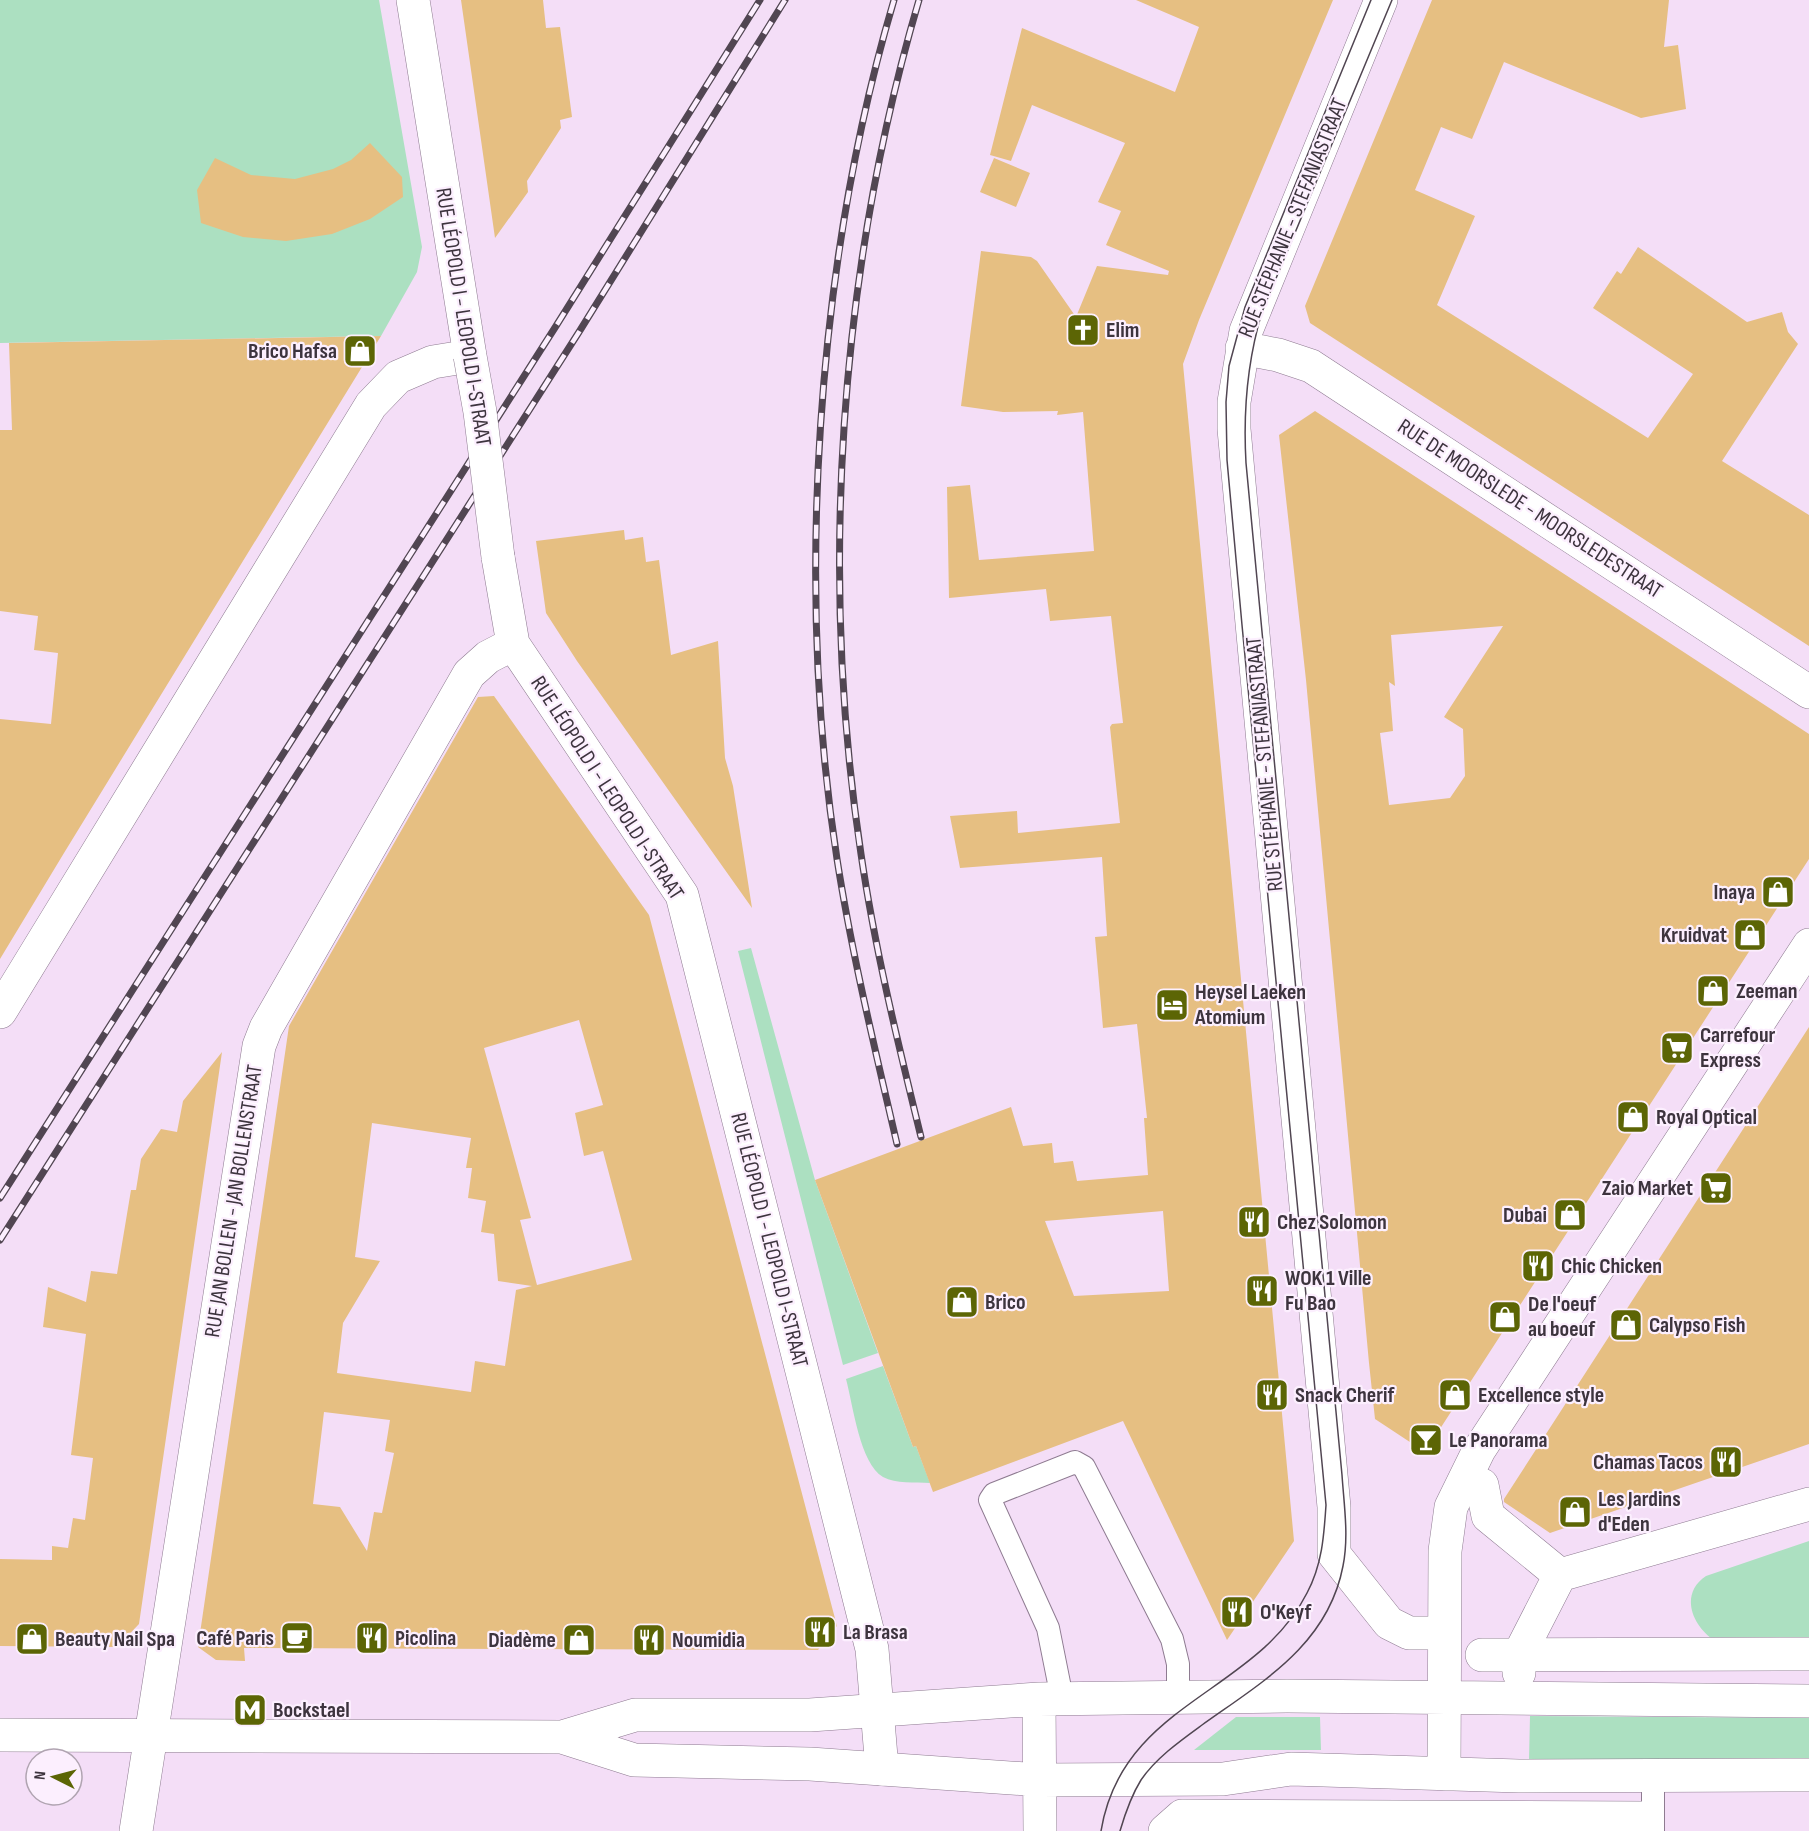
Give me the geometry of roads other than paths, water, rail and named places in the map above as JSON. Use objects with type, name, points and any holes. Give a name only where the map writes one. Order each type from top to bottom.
[{"type":"street","name":"RUE LÉOPOLD I - LEOPOLD I-STRAAT","points":[[413,0],[480,412],[498,557],[513,644],[682,895],[872,1649],[882,1769]]},
{"type":"street","name":"RUE STÉPHANIE - STEFANIASTRAAT","points":[[1381,0],[1278,248],[1242,348],[1234,402],[1236,462],[1333,1486],[1334,1554],[1389,1623],[1409,1633],[1443,1633]]},
{"type":"street","name":"RUE DE MOORSLEDE - MOORSLEDESTRAAT","points":[[1242,348],[1278,355],[1311,366],[1809,692]]},
{"type":"street","points":[[0,1012],[371,405],[398,377],[433,362],[470,356]]},
{"type":"street","name":"RUE JAN BOLLEN - JAN BOLLENSTRAAT","points":[[136,1831],[259,1046],[266,1028],[469,674],[488,657],[513,644]]},
{"type":"street","points":[[1444,1774],[1445,1551],[1451,1507],[1466,1473],[1809,945]]},
{"type":"street","points":[[1482,1485],[1488,1516],[1560,1575]]},
{"type":"street","points":[[1560,1575],[1768,1529],[1809,1504]]},
{"type":"street","points":[[1519,1666],[1560,1575]]},
{"type":"street","points":[[1482,1655],[1519,1666],[1809,1654]]},
{"type":"street","points":[[0,1735],[562,1737],[635,1715],[810,1715],[1051,1699],[1178,1696],[1809,1701]]},
{"type":"street","points":[[1040,1831],[1041,1780],[1051,1699]]},
{"type":"street","points":[[562,1737],[634,1760],[798,1763],[1041,1780],[1223,1779],[1291,1769],[1444,1774],[1809,1775]]},
{"type":"street","points":[[1165,1831],[1182,1816],[1334,1809],[1649,1825]]},
{"type":"lane","points":[[1051,1699],[1045,1620],[990,1500],[994,1494],[1075,1462],[1084,1467],[1172,1639],[1178,1664],[1178,1696]]},
{"type":"lane","points":[[1649,1825],[1653,1775]]},
{"type":"tram line","points":[[1101,1831],[1114,1788],[1135,1754],[1162,1726],[1256,1655],[1284,1627],[1312,1582],[1323,1539],[1326,1505],[1227,460],[1226,402],[1229,366],[1245,307],[1371,0]]},
{"type":"tram line","points":[[1120,1831],[1134,1792],[1154,1764],[1185,1737],[1269,1677],[1308,1640],[1335,1594],[1345,1555],[1346,1520],[1246,463],[1245,424],[1247,387],[1262,312],[1392,0]]},
{"type":"railway","points":[[0,1198],[556,326],[760,0]]},
{"type":"railway","points":[[0,1240],[579,332],[785,0]]},
{"type":"railway","points":[[894,0],[867,101],[846,207],[831,316],[820,426],[816,537],[817,647],[824,755],[837,859],[857,966],[897,1144]]},
{"type":"railway","points":[[919,0],[892,103],[870,209],[854,316],[844,424],[840,533],[841,641],[848,748],[861,854],[880,961],[921,1137]]},
{"type":"place","name":"Elim","points":[[1083,330]]},
{"type":"place","name":"Brico Hafsa","points":[[360,351]]},
{"type":"place","name":"Inaya","points":[[1778,892]]},
{"type":"place","name":"Kruidvat","points":[[1750,935]]},
{"type":"place","name":"Zeeman","points":[[1713,991]]},
{"type":"place","name":"Heysel Laeken Atomium","points":[[1172,1005]]},
{"type":"place","name":"Carrefour Express","points":[[1677,1048]]},
{"type":"place","name":"Royal Optical","points":[[1633,1117]]},
{"type":"place","name":"Zaio Market","points":[[1716,1188]]},
{"type":"place","name":"Dubai","points":[[1570,1215]]},
{"type":"place","name":"Chez Solomon","points":[[1254,1222]]},
{"type":"place","name":"Chic Chicken","points":[[1538,1266]]},
{"type":"place","name":"WOK 1 Ville Fu Bao","points":[[1262,1291]]},
{"type":"place","name":"Brico","points":[[962,1302]]},
{"type":"place","name":"De l'oeuf au boeuf","points":[[1505,1317]]},
{"type":"place","name":"Calypso Fish","points":[[1626,1325]]},
{"type":"place","name":"Snack Cherif","points":[[1272,1395]]},
{"type":"place","name":"Excellence style","points":[[1455,1395]]},
{"type":"place","name":"Le Panorama","points":[[1426,1440]]},
{"type":"place","name":"Chamas Tacos","points":[[1726,1462]]},
{"type":"place","name":"Les Jardins d'Eden","points":[[1575,1512]]},
{"type":"place","name":"O'Keyf","points":[[1237,1612]]},
{"type":"place","name":"La Brasa","points":[[820,1632]]},
{"type":"place","name":"Café Paris","points":[[297,1638]]},
{"type":"place","name":"Picolina","points":[[372,1638]]},
{"type":"place","name":"Beauty Nail Spa","points":[[32,1639]]},
{"type":"place","name":"Diadème","points":[[579,1640]]},
{"type":"place","name":"Noumidia","points":[[649,1640]]},
{"type":"place","name":"Bockstael","points":[[250,1710]]}]
